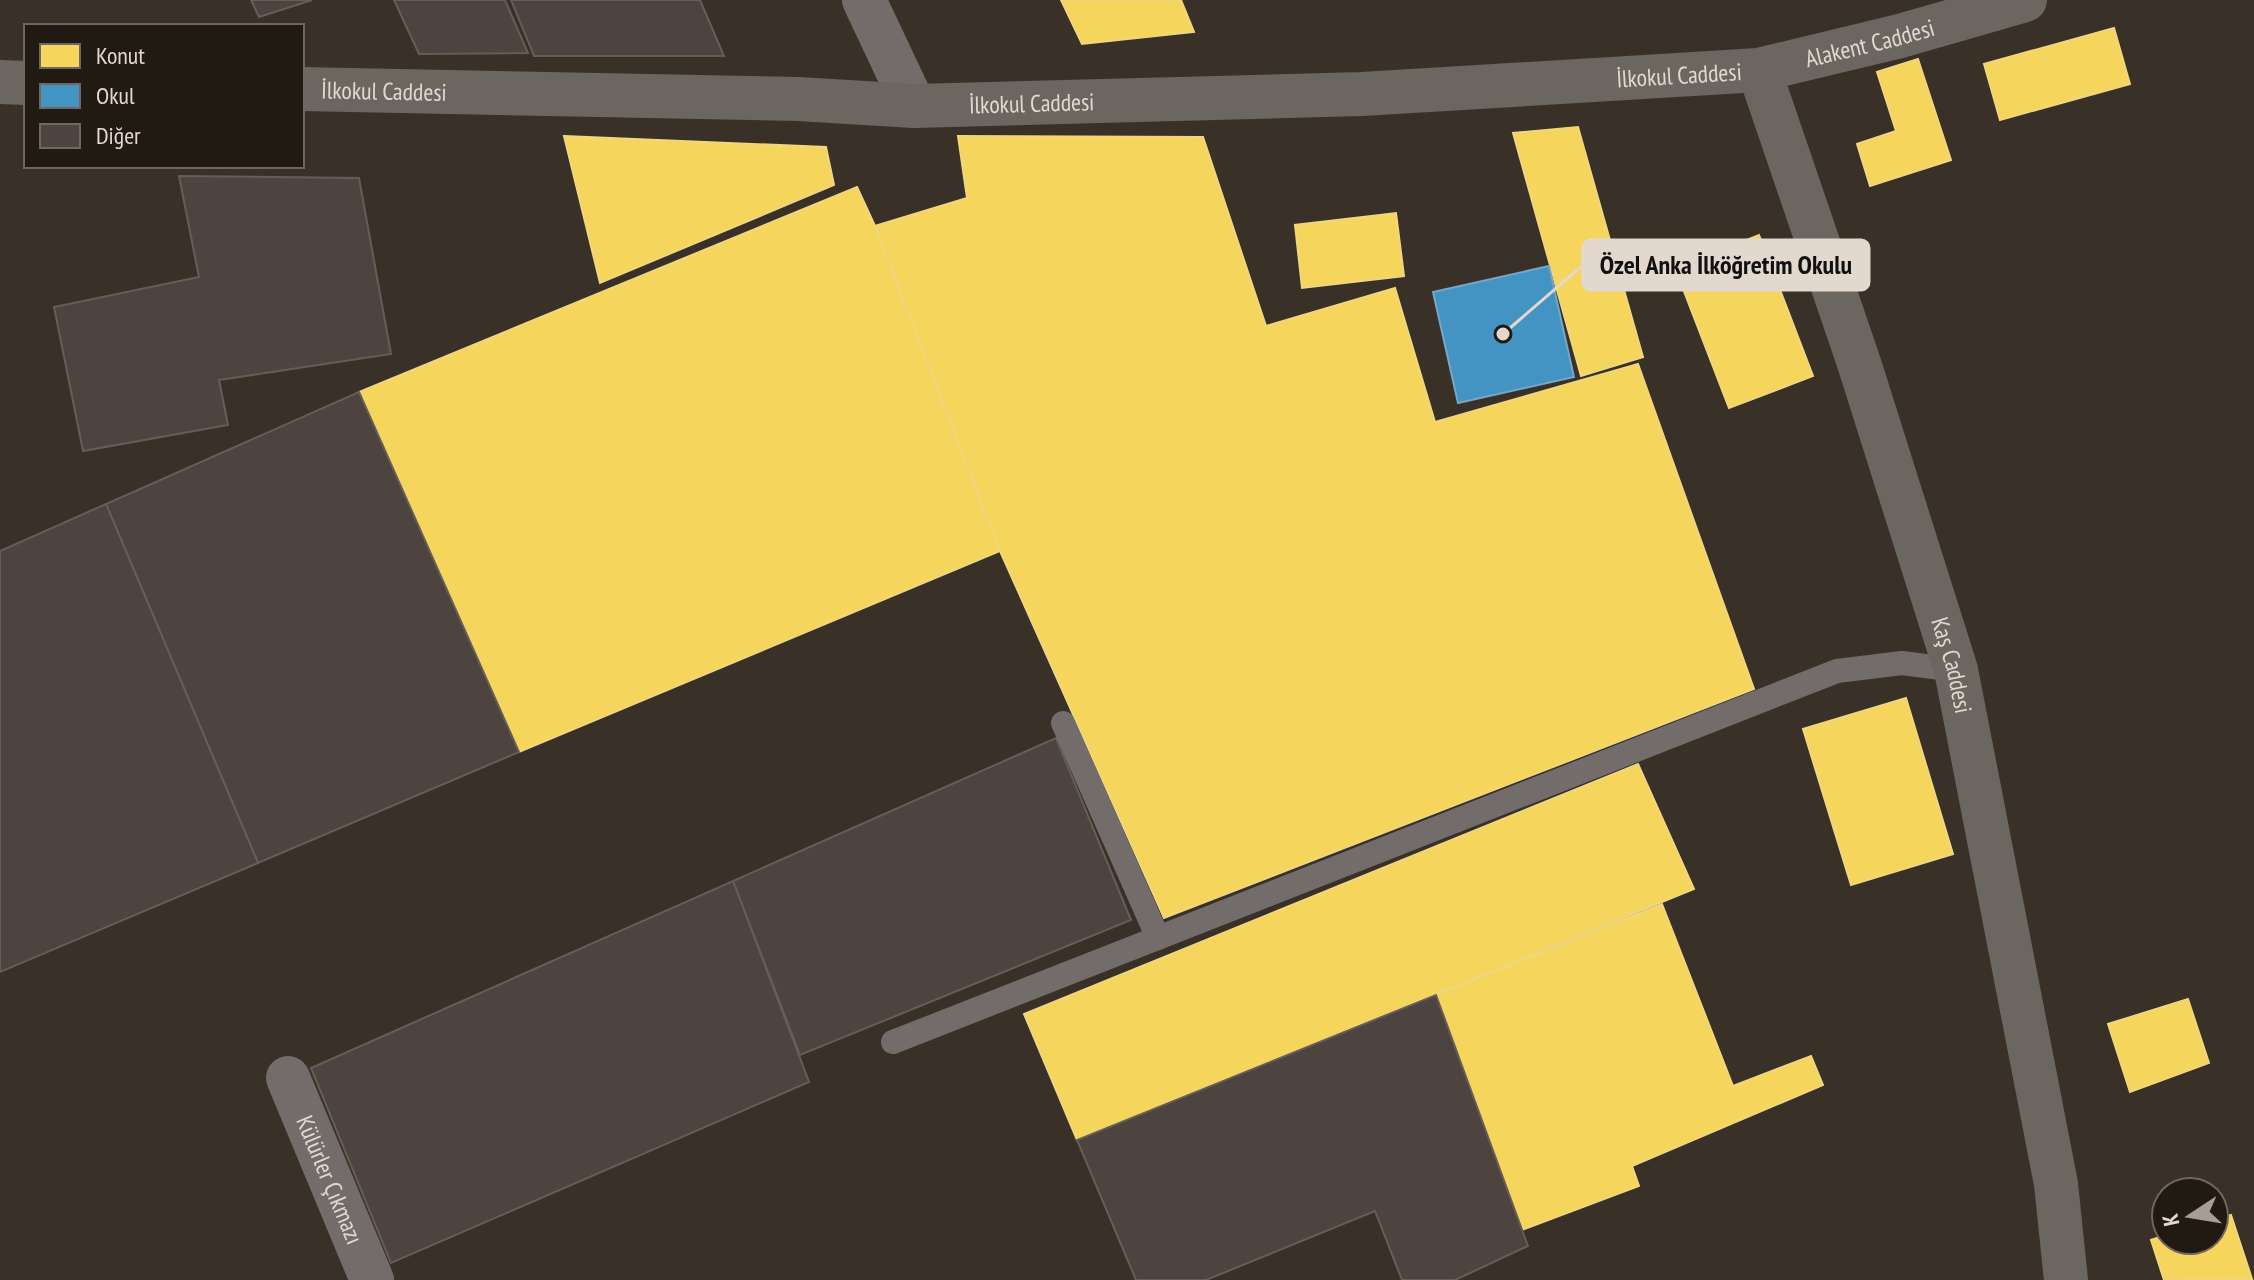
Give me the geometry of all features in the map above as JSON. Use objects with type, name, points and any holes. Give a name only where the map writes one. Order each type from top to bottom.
[{"type":"street","points":[[864,0],[914,106]]},
{"type":"street","name":"Alakent Caddesi","points":[[1759,70],[1900,36],[2025,0]]},
{"type":"street","name":"İlkokul Caddesi","points":[[304,89],[798,99],[914,106],[1362,94],[1759,70]]},
{"type":"street","name":"Kaş Caddesi","points":[[1759,70],[1859,363],[1956,670],[2056,1184],[2066,1280]]},
{"type":"street","points":[[0,82],[24,83]]},
{"type":"street","name":"Külürler Çıkmazı","points":[[288,1078],[372,1280]]},
{"type":"lane","points":[[893,1042],[1837,671],[1902,663],[1956,670]]},
{"type":"lane","points":[[1063,723],[1158,938]]},
{"type":"building: Konut","points":[[1061,0],[1181,0],[1194,32],[1082,44]]},
{"type":"building: Konut","points":[[2114,28],[2130,84],[2000,120],[1984,64]]},
{"type":"building: Konut","points":[[1918,59],[1951,160],[1870,186],[1857,144],[1896,131],[1877,72]]},
{"type":"building: Konut","points":[[1578,127],[1643,357],[1581,376],[1513,133]]},
{"type":"building: Konut","points":[[564,136],[826,147],[834,185],[600,283]]},
{"type":"building: Konut","points":[[958,136],[1203,137],[1266,326],[1395,288],[1435,422],[1638,364],[1754,689],[1164,918],[1000,551],[875,226],[967,198]]},
{"type":"building: Konut","points":[[857,187],[875,226],[1000,551],[519,752],[359,392]]},
{"type":"building: Konut","points":[[1396,213],[1404,276],[1302,288],[1295,225]]},
{"type":"building: Konut","points":[[1759,235],[1813,376],[1729,408],[1675,268]]},
{"type":"building: Konut","points":[[1906,698],[1953,854],[1851,885],[1803,729]]},
{"type":"building: Konut","points":[[1638,764],[1694,889],[1077,1140],[1024,1014]]},
{"type":"building: Konut","points":[[1662,904],[1733,1086],[1811,1056],[1823,1085],[1632,1166],[1639,1186],[1522,1230],[1436,995]]},
{"type":"building: Konut","points":[[2188,999],[2209,1063],[2130,1092],[2108,1024]]},
{"type":"building: Konut","points":[[2230,1215],[2252,1279],[2164,1280],[2156,1256],[2230,1256]]},
{"type":"building: Okul","points":[[1549,266],[1574,377],[1458,403],[1433,292]]},
{"type":"building: Diğer","points":[[251,0],[312,0],[259,17]]},
{"type":"building: Diğer","points":[[394,0],[505,0],[528,53],[419,54]]},
{"type":"building: Diğer","points":[[511,0],[700,0],[724,56],[534,56]]},
{"type":"building: Diğer","points":[[179,176],[359,178],[391,354],[219,380],[228,425],[83,451],[54,307],[199,277]]},
{"type":"building: Diğer","points":[[359,392],[519,752],[258,863],[106,504]]},
{"type":"building: Diğer","points":[[106,504],[258,863],[0,972],[0,551]]},
{"type":"building: Diğer","points":[[1056,738],[1131,920],[800,1055],[733,881]]},
{"type":"building: Diğer","points":[[733,881],[809,1082],[391,1263],[311,1068]]},
{"type":"building: Diğer","points":[[1436,995],[1528,1246],[1455,1280],[1402,1280],[1375,1211],[1206,1280],[1136,1280],[1077,1140]]},
{"type":"place","name":"Özel Anka İlköğretim Okulu","points":[[1503,334]]}]
